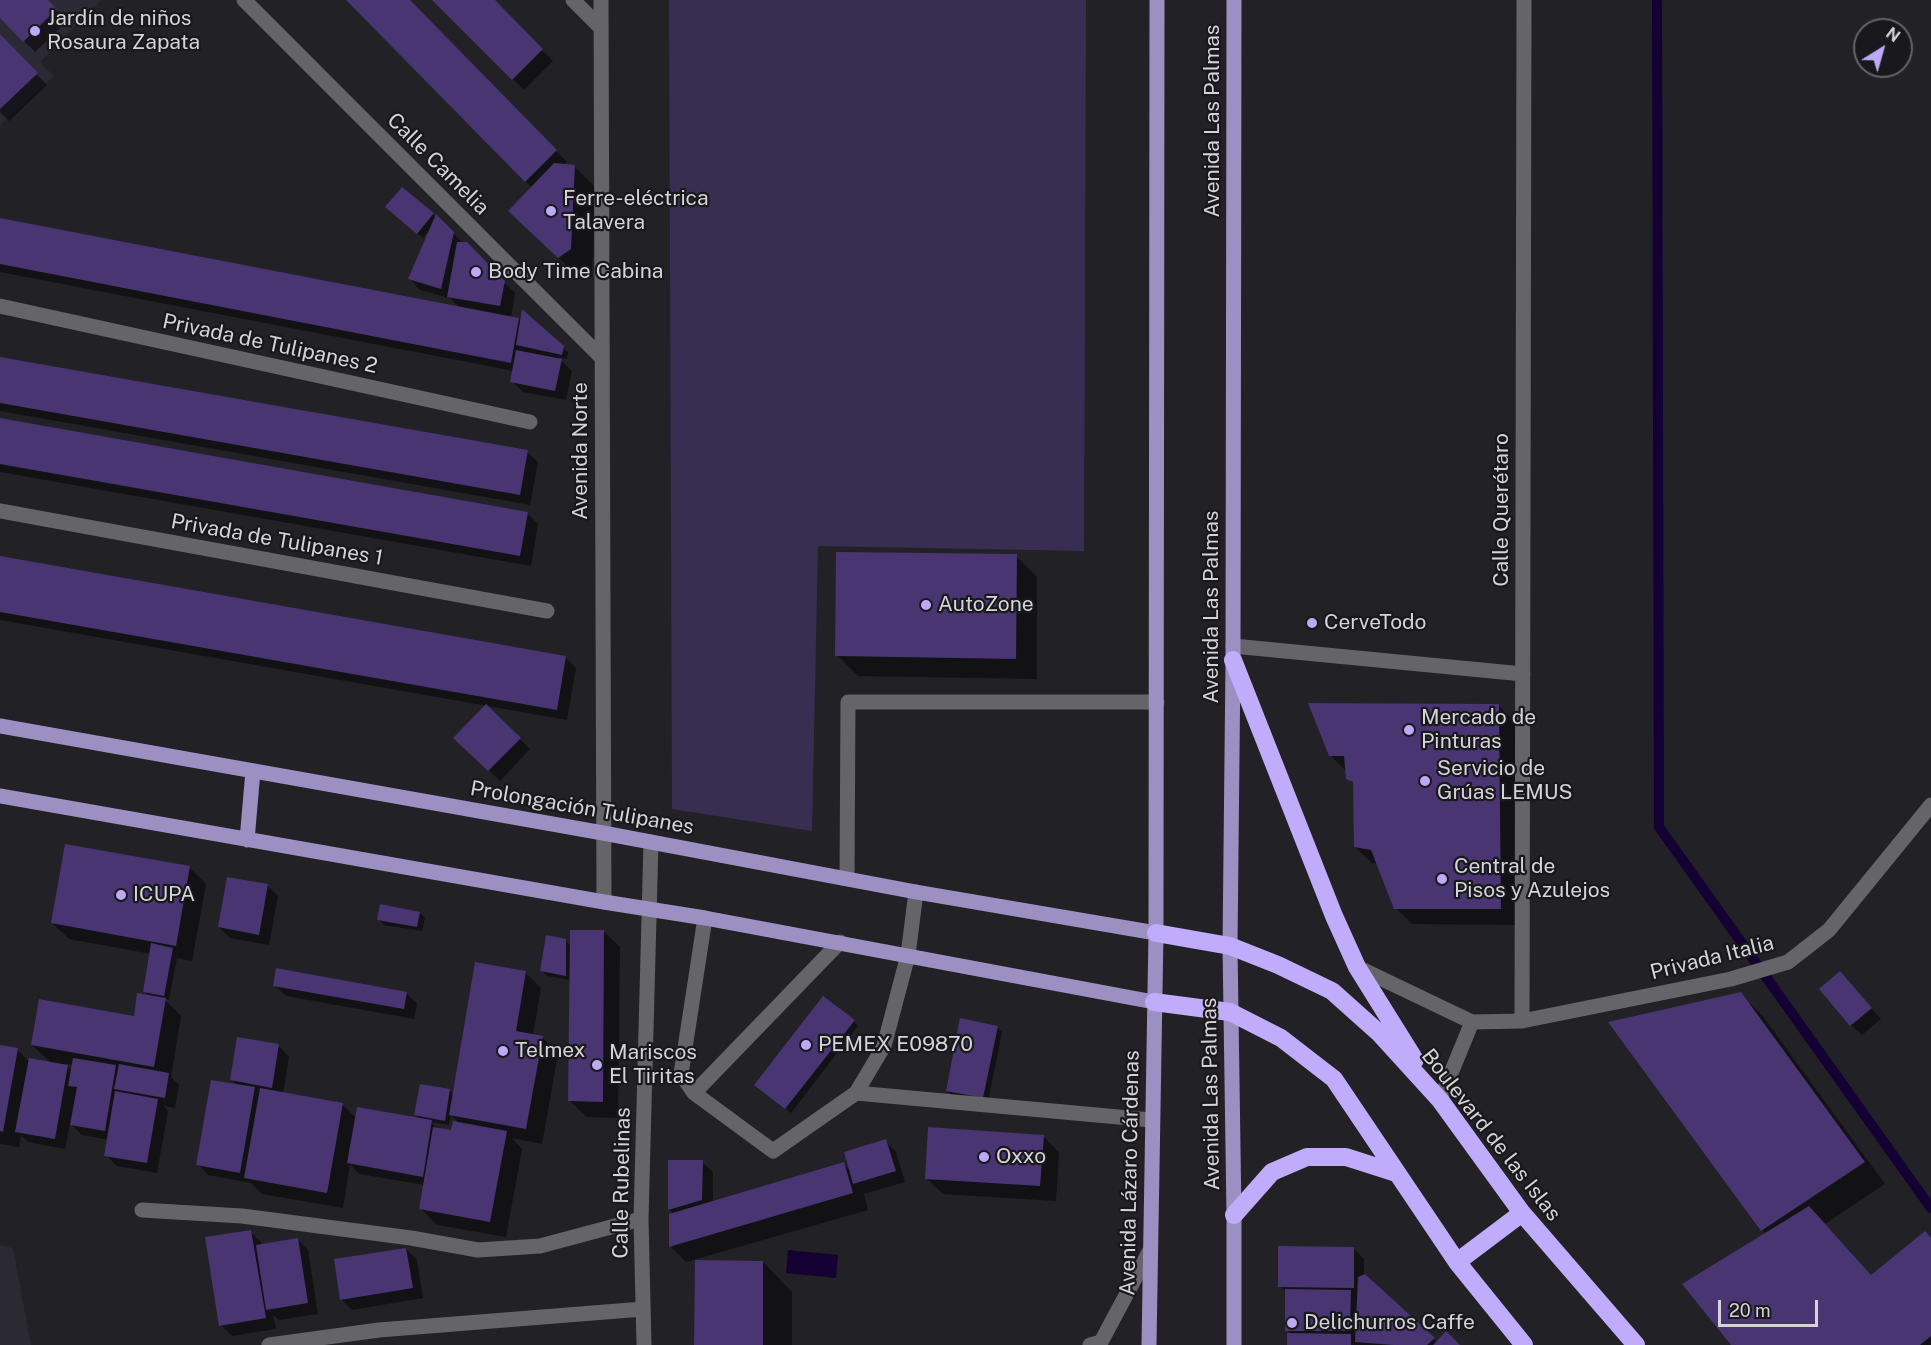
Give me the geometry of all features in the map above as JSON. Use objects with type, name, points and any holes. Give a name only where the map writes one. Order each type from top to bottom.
[{"type":"highway","points":[[1233,653],[1334,916],[1357,967],[1440,1100]]},
{"type":"highway","name":"Boulevard de las Islas","points":[[1156,933],[1230,946],[1278,965],[1332,991],[1379,1033],[1440,1100],[1522,1213],[1636,1345]]},
{"type":"highway","points":[[1154,1002],[1230,1011],[1281,1038],[1334,1079],[1457,1262],[1524,1345]]},
{"type":"highway","points":[[1234,1215],[1272,1172],[1307,1157],[1346,1156],[1396,1173]]},
{"type":"highway","points":[[1457,1262],[1522,1213]]},
{"type":"main road","points":[[0,796],[840,942],[1154,1002],[1157,702],[1157,0]]},
{"type":"main road","name":"Avenida Las Palmas","points":[[1234,0],[1230,946],[1234,1215]]},
{"type":"main road","name":"Prolongación Tulipanes","points":[[0,726],[603,833],[916,892],[1156,933]]},
{"type":"main road","points":[[247,840],[253,771]]},
{"type":"main road","name":"Avenida Lázaro Cárdenas","points":[[1149,1345],[1154,1002]]},
{"type":"main road","points":[[1234,1215],[1234,1345]]},
{"type":"street","name":"Calle Camelia","points":[[244,0],[602,358]]},
{"type":"street","points":[[573,0],[601,28]]},
{"type":"street","name":"Avenida Norte","points":[[601,0],[604,902]]},
{"type":"street","name":"Calle Querétaro","points":[[1522,1021],[1524,0]]},
{"type":"street","name":"Privada de Tulipanes 2","points":[[0,306],[530,422]]},
{"type":"street","name":"Privada de Tulipanes 1","points":[[0,511],[547,611]]},
{"type":"street","points":[[1233,653],[1523,674]]},
{"type":"street","points":[[847,878],[848,702],[1157,702]]},
{"type":"street","name":"Privada Italia","points":[[1357,967],[1472,1022],[1522,1021],[1731,979],[1788,962],[1829,930],[1931,806]]},
{"type":"street","name":"Calle Rubelinas","points":[[644,1345],[641,1219],[651,842]]},
{"type":"street","points":[[705,918],[681,1074],[694,1093],[773,1151],[856,1093],[884,1046],[908,955],[916,892]]},
{"type":"street","points":[[694,1093],[840,942]]},
{"type":"street","points":[[1440,1100],[1472,1022]]},
{"type":"street","points":[[856,1093],[1151,1120]]},
{"type":"street","points":[[142,1210],[242,1216],[411,1238],[478,1250],[540,1246],[641,1219]]},
{"type":"street","points":[[1090,1345],[1101,1342],[1149,1252]]},
{"type":"street","points":[[269,1345],[379,1330],[643,1309]]},
{"type":"shaded area","name":"Jardín de niños Rosaura Zapata","points":[[0,0],[101,0],[40,62],[54,76],[0,125]]},
{"type":"shaded area","points":[[669,0],[1086,0],[1084,551],[818,546],[812,831],[672,809]]},
{"type":"shaded area","points":[[0,1245],[13,1248],[31,1345],[0,1345]]},
{"type":"shaded area","points":[[788,1250],[838,1255],[836,1278],[786,1273]]},
{"type":"building","points":[[0,0],[48,0],[57,9],[23,42],[0,18]]},
{"type":"building","points":[[346,0],[410,0],[557,150],[525,182]]},
{"type":"building","points":[[432,0],[495,0],[543,49],[512,80]]},
{"type":"building","points":[[0,34],[38,73],[0,109]]},
{"type":"building","points":[[554,163],[575,165],[571,249],[558,258],[508,211]]},
{"type":"building","points":[[402,187],[434,213],[417,234],[385,207]]},
{"type":"building","points":[[436,214],[454,232],[441,289],[408,279]]},
{"type":"building","points":[[0,218],[519,318],[511,363],[0,264]]},
{"type":"building","points":[[457,242],[467,242],[505,281],[500,306],[447,297]]},
{"type":"building","points":[[522,309],[564,346],[562,355],[516,345]]},
{"type":"building","points":[[516,350],[562,359],[555,391],[510,382]]},
{"type":"building","points":[[0,357],[528,450],[520,495],[0,403]]},
{"type":"building","points":[[0,418],[528,512],[520,556],[0,464]]},
{"type":"building","name":"AutoZone","points":[[836,552],[1017,554],[1016,659],[835,656]]},
{"type":"building","points":[[0,556],[566,656],[557,710],[0,612]]},
{"type":"building","points":[[1308,703],[1499,704],[1501,909],[1394,909],[1371,850],[1354,847],[1353,782],[1346,779],[1344,756],[1329,756]]},
{"type":"building","points":[[486,704],[521,738],[488,771],[453,738]]},
{"type":"building","name":"ICUPA","points":[[65,844],[190,866],[176,946],[51,923]]},
{"type":"building","points":[[227,877],[268,884],[259,935],[218,927]]},
{"type":"building","points":[[380,904],[420,912],[417,927],[377,920]]},
{"type":"building","points":[[570,930],[604,930],[603,1102],[568,1101]]},
{"type":"building","points":[[546,935],[566,939],[566,976],[540,971]]},
{"type":"building","points":[[151,943],[173,948],[164,996],[143,992]]},
{"type":"building","points":[[475,962],[526,971],[516,1031],[543,1036],[526,1129],[449,1115]]},
{"type":"building","points":[[276,968],[407,992],[404,1009],[273,986]]},
{"type":"building","points":[[1840,971],[1872,1008],[1850,1026],[1819,989]]},
{"type":"building","points":[[1741,992],[1865,1162],[1761,1231],[1608,1022]]},
{"type":"building","points":[[137,993],[166,998],[154,1067],[31,1045],[39,999],[134,1016]]},
{"type":"building","points":[[823,996],[855,1020],[785,1109],[754,1085]]},
{"type":"building","points":[[960,1018],[998,1026],[983,1098],[946,1091]]},
{"type":"building","points":[[237,1037],[279,1044],[272,1088],[230,1080]]},
{"type":"building","points":[[0,1045],[18,1048],[3,1132],[0,1131]]},
{"type":"building","points":[[29,1058],[68,1065],[55,1139],[15,1132]]},
{"type":"building","points":[[73,1058],[116,1065],[105,1131],[70,1125],[77,1087],[68,1086]]},
{"type":"building","points":[[119,1064],[169,1073],[165,1098],[114,1089]]},
{"type":"building","points":[[211,1080],[255,1087],[240,1173],[196,1165]]},
{"type":"building","points":[[420,1084],[450,1089],[445,1121],[414,1115]]},
{"type":"building","points":[[260,1088],[343,1103],[327,1193],[244,1178]]},
{"type":"building","points":[[115,1091],[158,1099],[147,1163],[104,1156]]},
{"type":"building","points":[[357,1107],[432,1120],[423,1177],[347,1163]]},
{"type":"building","points":[[453,1121],[507,1131],[490,1222],[419,1209],[433,1127],[451,1130]]},
{"type":"building","name":"Oxxo","points":[[928,1127],[1044,1135],[1040,1186],[925,1179]]},
{"type":"building","points":[[886,1139],[896,1171],[853,1184],[844,1152]]},
{"type":"building","points":[[668,1160],[703,1160],[702,1200],[668,1210]]},
{"type":"building","points":[[844,1162],[853,1193],[669,1247],[669,1214]]},
{"type":"building","points":[[1809,1206],[1871,1275],[1925,1231],[1931,1238],[1931,1336],[1920,1345],[1731,1345],[1682,1284]]},
{"type":"building","points":[[251,1230],[266,1318],[219,1326],[205,1237]]},
{"type":"building","points":[[298,1238],[308,1303],[266,1310],[256,1245]]},
{"type":"building","points":[[1278,1246],[1354,1247],[1354,1288],[1278,1287]]},
{"type":"building","points":[[406,1248],[413,1288],[340,1300],[334,1259]]},
{"type":"building","points":[[695,1260],[763,1261],[763,1345],[694,1345]]},
{"type":"building","points":[[1365,1274],[1435,1338],[1427,1345],[1355,1342],[1358,1277]]},
{"type":"building","points":[[1285,1289],[1351,1290],[1350,1331],[1285,1331]]},
{"type":"building","points":[[1446,1331],[1460,1345],[1433,1345]]},
{"type":"building","points":[[1287,1333],[1351,1334],[1351,1345],[1287,1345]]},
{"type":"waterway","points":[[1657,0],[1659,827],[1931,1208]]},
{"type":"place","name":"Jardín de niños Rosaura Zapata","points":[[35,31]]},
{"type":"place","name":"Ferre-eléctrica Talavera","points":[[551,211]]},
{"type":"place","name":"Body Time Cabina","points":[[476,272]]},
{"type":"place","name":"AutoZone","points":[[926,605]]},
{"type":"place","name":"CerveTodo","points":[[1312,623]]},
{"type":"place","name":"Mercado de Pinturas","points":[[1409,730]]},
{"type":"place","name":"Servicio de Grúas LEMUS","points":[[1425,781]]},
{"type":"place","name":"Central de Pisos y Azulejos","points":[[1442,879]]},
{"type":"place","name":"ICUPA","points":[[121,895]]},
{"type":"place","name":"PEMEX E09870","points":[[806,1045]]},
{"type":"place","name":"Telmex","points":[[503,1051]]},
{"type":"place","name":"Mariscos El Tiritas","points":[[597,1065]]},
{"type":"place","name":"Oxxo","points":[[984,1157]]},
{"type":"place","name":"Delichurros Caffe","points":[[1292,1323]]}]
